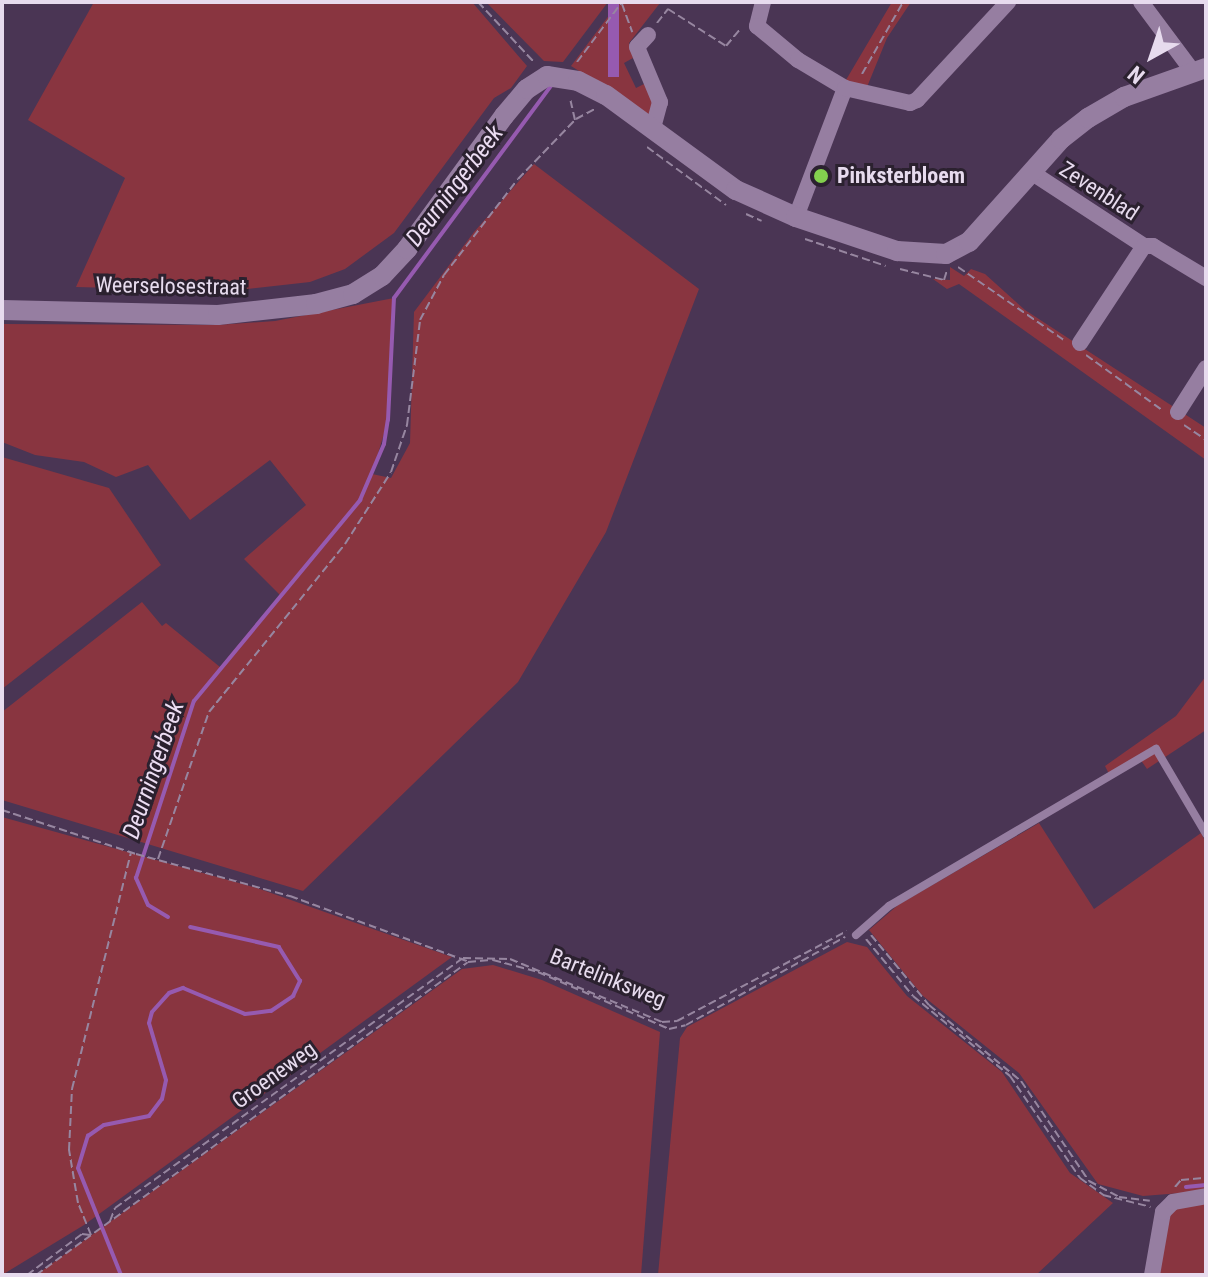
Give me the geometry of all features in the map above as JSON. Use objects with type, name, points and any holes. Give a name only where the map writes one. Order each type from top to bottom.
[{"type":"street","points":[[763,2],[756,19],[798,60],[850,89],[910,103],[917,100],[1008,2]]},
{"type":"street","points":[[560,79],[606,95],[736,190],[796,217],[897,251],[946,254],[969,242],[1061,139],[1109,105],[1200,71],[1141,2]]},
{"type":"street","points":[[643,41],[660,102],[653,129]]},
{"type":"street","name":"Weerselosestraat","points":[[2,310],[218,315],[316,304],[353,294],[382,276],[407,249],[504,116],[560,79]]},
{"type":"street","points":[[796,217],[850,89]]},
{"type":"street","name":"Zevenblad","points":[[1031,172],[1144,246],[1153,246],[1206,278]]},
{"type":"street","name":"Zevenblad","points":[[1080,343],[1144,246]]},
{"type":"street","points":[[1178,412],[1206,368]]},
{"type":"street","points":[[1152,1275],[1162,1208],[1173,1202],[1206,1196]]},
{"type":"lane","points":[[859,932],[889,906],[1156,749],[1206,834]]},
{"type":"path","points":[[478,2],[560,79],[575,105],[575,120]]},
{"type":"path","points":[[560,79],[622,2],[643,41],[668,9],[726,46],[756,19]]},
{"type":"path","points":[[850,89],[903,2]]},
{"type":"path","points":[[158,859],[209,712],[345,544],[391,472],[407,425],[420,320],[444,275],[518,179],[575,120],[595,109]]},
{"type":"path","points":[[2,810],[147,858],[266,889],[468,962]]},
{"type":"path","points":[[91,1235],[78,1203],[69,1150],[72,1089],[131,852]]},
{"type":"path","name":"Bartelinksweg","points":[[463,958],[510,959],[662,1022],[677,1021],[844,932],[859,932]]},
{"type":"path","points":[[859,932],[913,996],[1010,1076],[1086,1183],[1110,1198],[1162,1208]]},
{"type":"path","points":[[859,932],[874,936],[929,1005],[1021,1081],[1089,1181],[1119,1197],[1162,1208]]},
{"type":"path","name":"Bartelinksweg","points":[[468,962],[493,960],[538,972],[669,1029],[686,1025],[859,932]]},
{"type":"path","name":"Groeneweg","points":[[109,1222],[115,1208],[463,958]]},
{"type":"path","name":"Groeneweg","points":[[36,1275],[468,962]]},
{"type":"path","name":"Groeneweg","points":[[27,1275],[82,1234],[91,1235]]},
{"type":"shaded area","points":[[94,2],[472,2],[527,66],[511,88],[494,98],[394,233],[345,269],[310,282],[230,291],[76,287],[125,178],[28,120]]},
{"type":"shaded area","points":[[486,2],[608,2],[563,62],[544,61]]},
{"type":"shaded area","points":[[608,2],[619,2],[619,77],[608,77]]},
{"type":"shaded area","points":[[619,2],[672,2],[660,3],[629,43],[633,58],[624,63],[636,88],[646,83],[654,100],[650,115],[571,66]]},
{"type":"shaded area","points":[[892,2],[911,2],[887,38],[867,87],[843,85]]},
{"type":"shaded area","points":[[534,164],[699,289],[606,532],[518,682],[303,891],[2,800],[2,712],[142,602],[162,626],[166,623],[220,667],[280,595],[244,559],[306,505],[270,460],[190,520],[148,465],[116,477],[84,462],[35,455],[2,442],[2,324],[217,325],[275,321],[394,298],[388,420],[372,474],[391,478],[410,443],[414,312],[474,232]]},
{"type":"shaded area","points":[[950,267],[964,276],[971,269],[985,274],[1025,310],[1206,428],[1206,460],[959,284],[947,289],[933,279],[950,280]]},
{"type":"shaded area","points":[[2,457],[109,488],[161,565],[2,689]]},
{"type":"shaded area","points":[[1206,676],[1206,730],[1147,769],[1138,756],[1109,774],[1105,766],[1176,716]]},
{"type":"shaded area","points":[[2,817],[257,888],[452,957],[84,1225],[2,1275]]},
{"type":"shaded area","points":[[1039,823],[1094,909],[1201,833],[1206,843],[1206,1191],[1143,1196],[1098,1184],[1019,1073],[923,996],[869,930],[898,905]]},
{"type":"shaded area","points":[[847,942],[867,947],[907,996],[1002,1072],[1070,1173],[1113,1203],[1036,1275],[658,1275],[680,1038],[687,1027]]},
{"type":"shaded area","points":[[493,965],[542,980],[660,1032],[641,1275],[36,1275],[462,969]]},
{"type":"shaded area","points":[[1206,1201],[1206,1275],[1156,1275],[1165,1221],[1176,1209]]},
{"type":"waterway","name":"Deurningerbeek","points":[[168,917],[148,905],[136,878],[194,701],[360,500],[384,444],[394,298],[553,83]]},
{"type":"waterway","name":"Deurningerbeek","points":[[121,1275],[78,1168],[88,1136],[104,1125],[149,1116],[162,1099],[166,1080],[149,1023],[152,1012],[169,993],[183,988],[245,1014],[271,1011],[293,996],[300,981],[279,947],[190,927]]},
{"type":"waterway","points":[[1186,1187],[1206,1185]]},
{"type":"place","name":"Pinksterbloem","points":[[821,176]]}]
